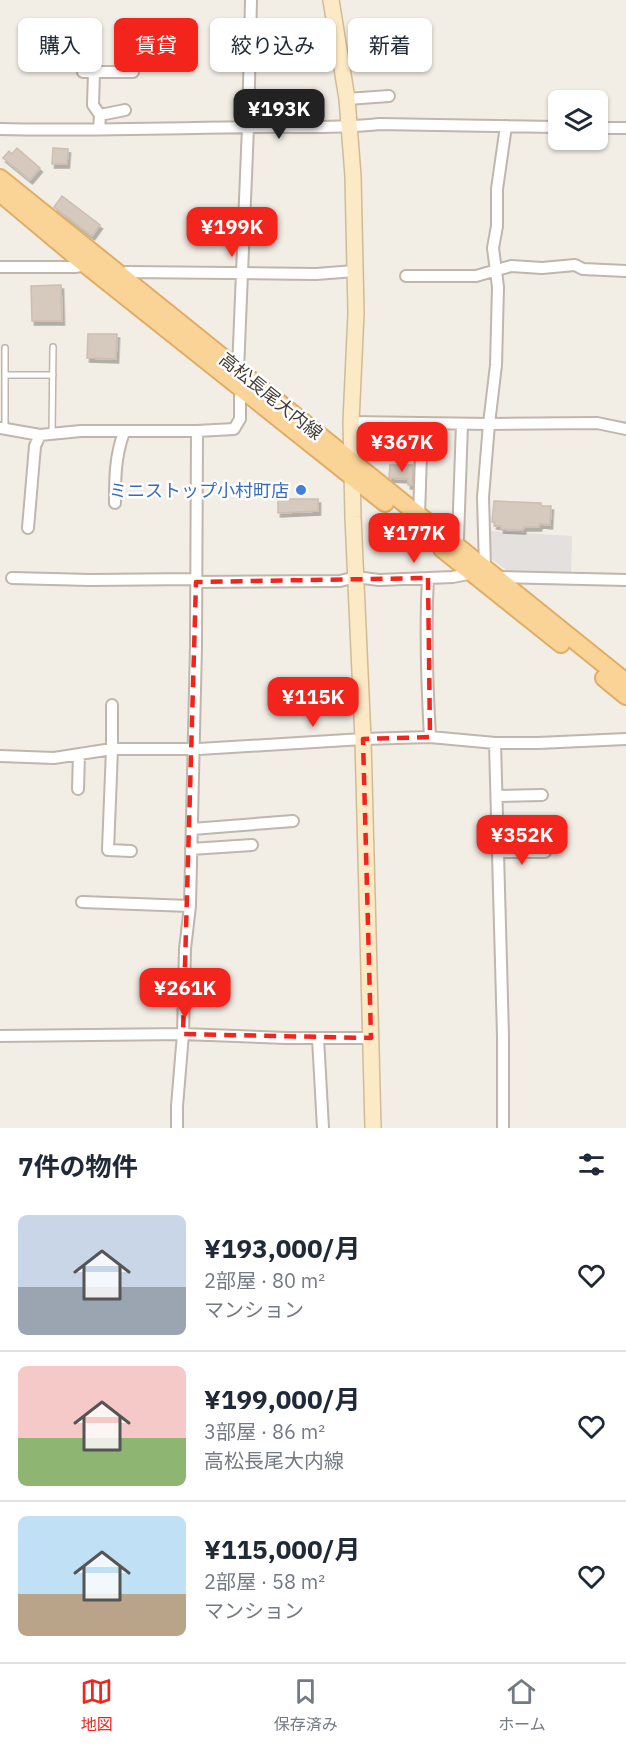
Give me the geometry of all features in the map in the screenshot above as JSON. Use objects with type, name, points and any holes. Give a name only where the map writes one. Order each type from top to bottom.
[{"type":"main road","name":"高松長尾大内線","points":[[0,178],[352,469],[626,682]]},
{"type":"main road","name":"高松長尾大内線","points":[[0,193],[86,265],[244,380]]},
{"type":"main road","name":"高松長尾大内線","points":[[352,469],[419,516],[626,696]]},
{"type":"street","points":[[3,428],[40,435],[81,431],[197,431],[234,429],[240,419],[240,397],[244,380],[242,272],[249,127],[251,0]]},
{"type":"street","points":[[331,0],[350,128],[356,313],[351,422],[352,469],[363,739],[373,1128]]},
{"type":"street","points":[[99,129],[100,115],[93,105],[88,72],[114,72]]},
{"type":"street","points":[[347,99],[389,96]]},
{"type":"street","points":[[100,115],[125,110]]},
{"type":"street","points":[[0,129],[291,126],[350,128],[379,124],[548,127]]},
{"type":"street","points":[[484,573],[483,497],[496,365],[498,287],[493,248],[497,226],[497,189],[506,126]]},
{"type":"street","points":[[608,128],[626,129]]},
{"type":"street","points":[[0,267],[86,265]]},
{"type":"street","points":[[406,276],[476,276],[511,266],[542,268],[575,265],[583,269],[626,271]]},
{"type":"street","points":[[121,276],[127,272],[316,274],[355,271]]},
{"type":"street","points":[[351,422],[597,423],[626,429]]},
{"type":"street","points":[[419,516],[422,423]]},
{"type":"street","points":[[458,538],[462,424]]},
{"type":"street","points":[[177,1128],[185,949],[190,906],[197,431]]},
{"type":"street","points":[[115,503],[117,449],[124,432]]},
{"type":"street","points":[[28,528],[34,446],[40,435]]},
{"type":"street","points":[[12,578],[340,581],[356,577],[379,580],[453,577],[484,573],[626,580]]},
{"type":"street","points":[[428,578],[426,655],[430,737]]},
{"type":"street","points":[[112,705],[108,850],[131,851]]},
{"type":"street","points":[[0,756],[54,758],[112,750],[193,749],[430,737],[495,743],[626,739]]},
{"type":"street","points":[[495,743],[503,1036],[503,1128]]},
{"type":"street","points":[[78,789],[79,754]]},
{"type":"street","points":[[497,796],[542,795]]},
{"type":"street","points":[[192,829],[292,821]]},
{"type":"street","points":[[191,849],[252,844]]},
{"type":"street","points":[[498,852],[545,852]]},
{"type":"street","points":[[82,903],[190,906]]},
{"type":"street","points":[[0,1036],[183,1034],[371,1038]]},
{"type":"street","points":[[318,1038],[323,1128]]},
{"type":"lane","points":[[52,347],[52,434]]},
{"type":"lane","points":[[3,428],[5,348]]},
{"type":"lane","points":[[5,375],[52,375]]},
{"type":"highlighted area","points":[[428,578],[430,737],[363,739],[371,1038],[183,1034],[196,582]]},
{"type":"shaded area","points":[[490,531],[572,536],[571,575],[512,574],[490,558]]},
{"type":"building","points":[[17,148],[40,168],[30,180],[3,158],[9,151],[12,154]]},
{"type":"building","points":[[53,148],[68,149],[67,164],[52,164]]},
{"type":"building","points":[[62,196],[100,225],[92,236],[54,207]]},
{"type":"building","points":[[61,285],[62,321],[32,321],[31,286]]},
{"type":"building","points":[[88,334],[117,334],[116,359],[87,358]]},
{"type":"building","points":[[390,465],[413,465],[412,485],[408,485],[408,479],[389,478]]},
{"type":"building","points":[[278,499],[318,499],[318,511],[278,513]]},
{"type":"building","points":[[494,501],[541,503],[541,506],[551,506],[550,525],[540,524],[539,527],[524,527],[523,530],[501,529],[501,526],[494,525],[495,522],[492,522]]},
{"type":"place","name":"ミニストップ小村町店","points":[[301,490]]}]
